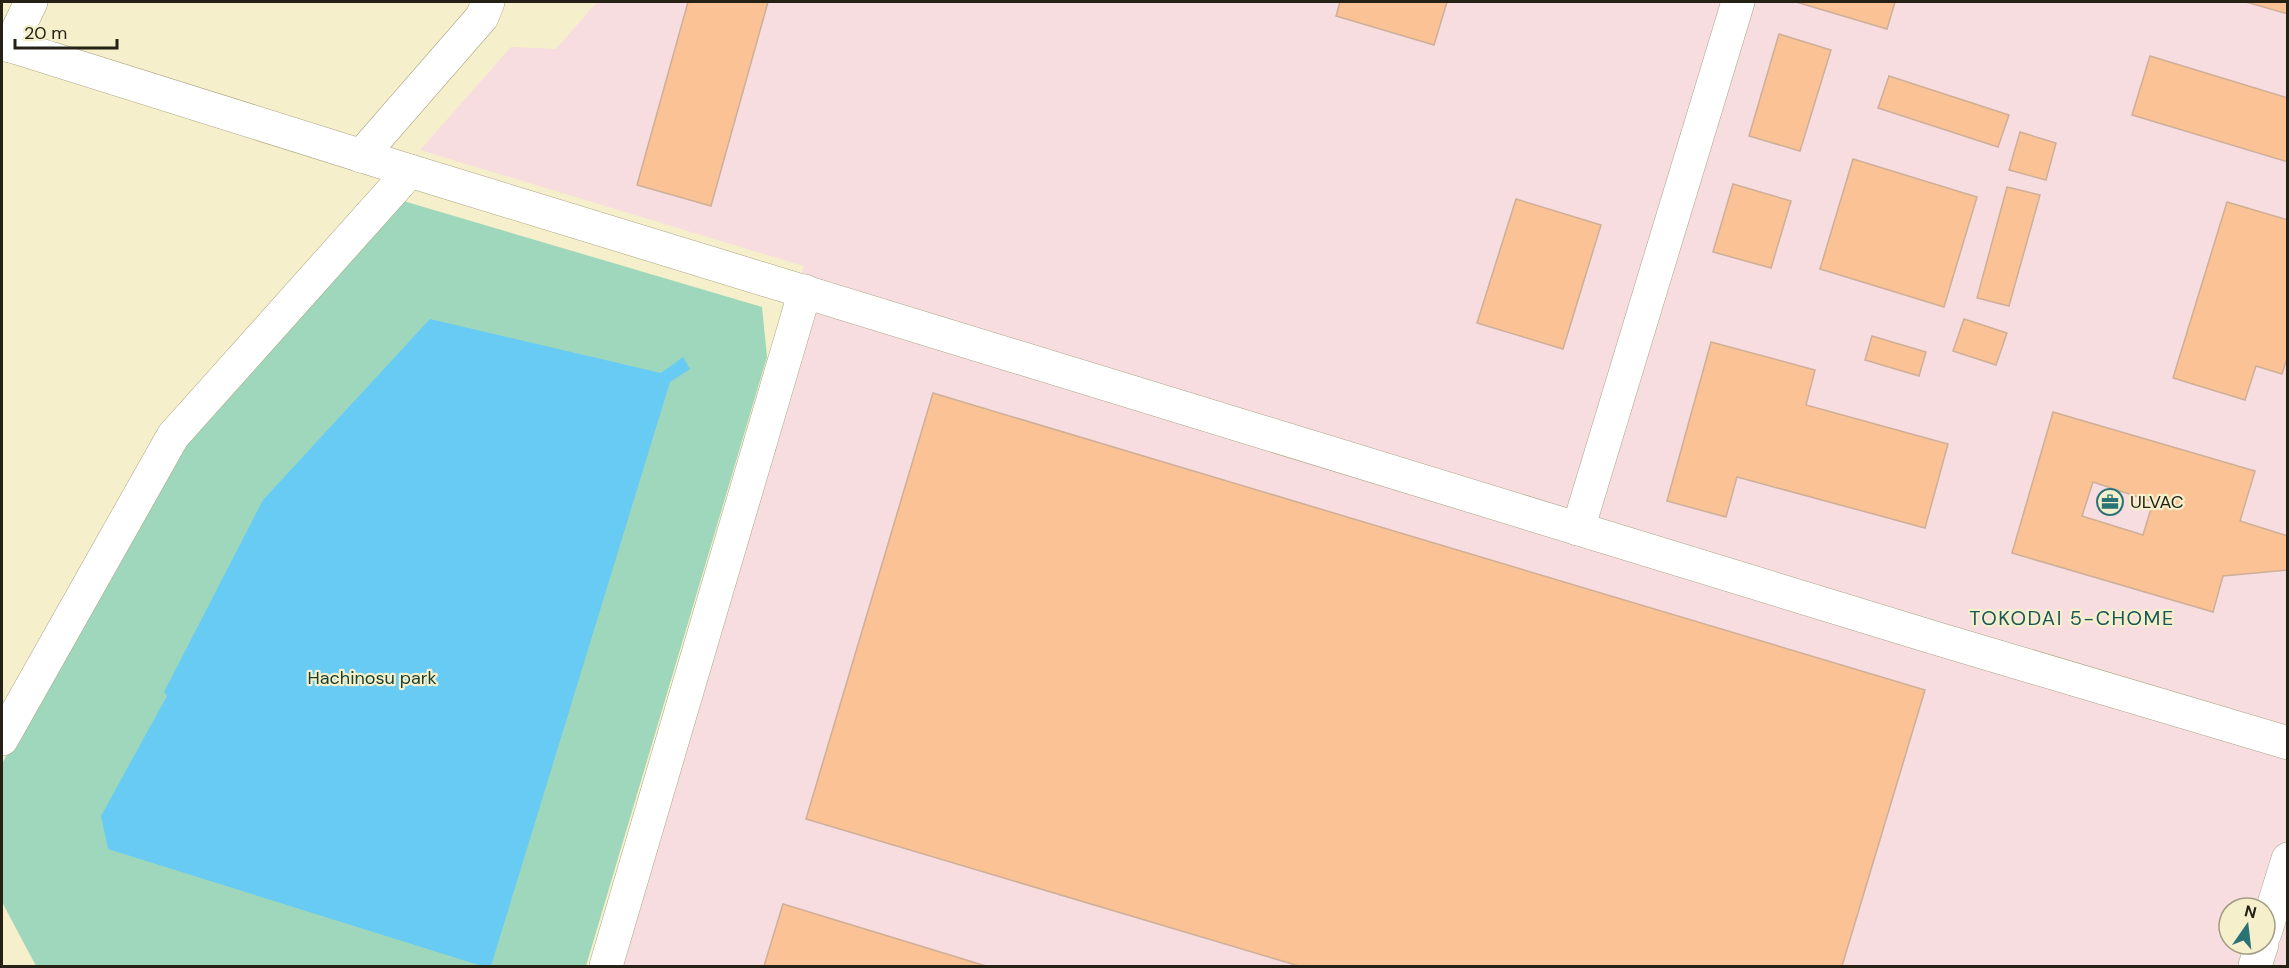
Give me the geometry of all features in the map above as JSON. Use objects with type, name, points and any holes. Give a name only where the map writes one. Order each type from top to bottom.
[{"type":"street","points":[[31,2],[6,44],[361,156],[2288,744]]},
{"type":"street","points":[[361,156],[482,17],[488,2]]},
{"type":"street","points":[[1578,529],[1738,2]]},
{"type":"street","points":[[2,738],[173,436],[410,171]]},
{"type":"street","points":[[606,966],[805,291]]},
{"type":"street","points":[[2276,896],[2288,859]]},
{"type":"shaded area","points":[[597,2],[2287,2],[2287,966],[591,966],[804,266],[420,150],[511,47],[556,49]]},
{"type":"green space","name":"Hachinosu park","points":[[400,200],[762,307],[767,357],[586,966],[36,966],[2,902],[2,764],[173,436]]},
{"type":"water","points":[[430,319],[661,373],[683,357],[690,369],[670,382],[491,966],[482,966],[108,849],[101,816],[167,696],[164,692],[263,500]]},
{"type":"building","points":[[688,2],[768,2],[711,206],[637,185]]},
{"type":"building","points":[[1340,2],[1447,2],[1434,45],[1336,16]]},
{"type":"building","points":[[1796,2],[1895,2],[1887,29]]},
{"type":"building","points":[[2246,2],[2288,2],[2288,14]]},
{"type":"building","points":[[1779,34],[1831,50],[1800,151],[1749,136]]},
{"type":"building","points":[[2150,56],[2288,98],[2288,162],[2132,115]]},
{"type":"building","points":[[1889,76],[2009,115],[1998,147],[1878,108]]},
{"type":"building","points":[[2020,132],[2056,143],[2046,180],[2009,170]]},
{"type":"building","points":[[1853,159],[1977,197],[1944,307],[1820,269]]},
{"type":"building","points":[[1733,184],[1791,201],[1771,268],[1713,252]]},
{"type":"building","points":[[2007,187],[2040,195],[2009,306],[1977,298]]},
{"type":"building","points":[[1516,199],[1601,225],[1563,349],[1477,323]]},
{"type":"building","points":[[2227,202],[2288,220],[2288,355],[2282,374],[2256,366],[2245,400],[2173,378]]},
{"type":"building","points":[[1964,319],[2007,333],[1996,365],[1953,351]]},
{"type":"building","points":[[1872,336],[1926,352],[1919,376],[1865,360]]},
{"type":"building","points":[[1711,342],[1815,370],[1806,405],[1948,444],[1925,528],[1737,477],[1726,517],[1667,501]]},
{"type":"building","points":[[933,393],[1925,690],[1842,966],[1299,966],[806,819]]},
{"type":"building","points":[[2053,412],[2255,471],[2240,521],[2288,536],[2288,570],[2223,576],[2213,612],[2012,553]],"holes":[[[2093,482],[2153,502],[2143,535],[2082,516]]]},
{"type":"building","points":[[783,904],[986,966],[764,966]]},
{"type":"place","name":"ULVAC","points":[[2110,502]]},
{"type":"district","name":"TOKODAI 5-CHOME","points":[[2072,618]]}]
